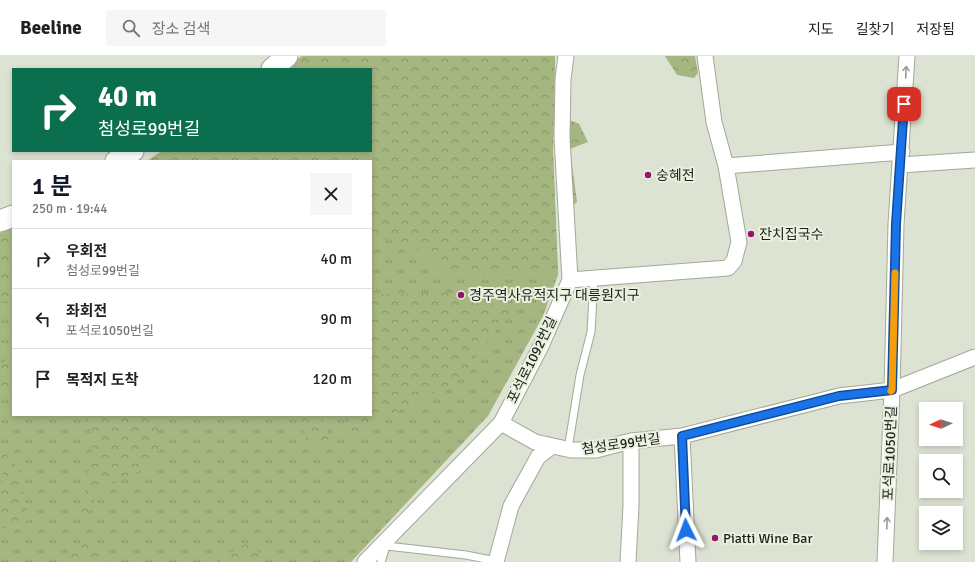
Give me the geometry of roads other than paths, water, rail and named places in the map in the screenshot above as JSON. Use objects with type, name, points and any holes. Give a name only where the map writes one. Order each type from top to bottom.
[{"type":"street","points":[[273,68],[287,56]]},
{"type":"street","name":"포석로1092번길","points":[[365,562],[388,542],[501,423],[541,346],[570,280],[562,138],[566,56]]},
{"type":"street","points":[[570,280],[728,268],[734,261],[739,242],[726,166],[714,122],[705,56]]},
{"type":"street","name":"포석로1050번길","points":[[885,562],[892,390],[896,224],[907,56]]},
{"type":"street","points":[[118,160],[131,152]]},
{"type":"street","points":[[726,166],[901,158],[975,160]]},
{"type":"street","points":[[0,221],[12,216]]},
{"type":"street","name":"첨성로99번길","points":[[501,423],[535,442],[568,449],[596,450],[631,441],[682,436],[839,396],[892,390],[975,357]]},
{"type":"street","points":[[682,436],[688,562]]},
{"type":"street","points":[[628,562],[631,506],[631,441]]},
{"type":"street","points":[[496,562],[511,506],[538,457],[552,446]]},
{"type":"lane","points":[[568,449],[580,375],[591,332],[594,278]]},
{"type":"lane","points":[[381,562],[388,542],[466,555],[496,562]]},
{"type":"place","name":"숭혜전","points":[[648,175]]},
{"type":"place","name":"잔치집국수","points":[[751,234]]},
{"type":"place","name":"경주역사유적지구 대릉원지구","points":[[461,295]]},
{"type":"place","name":"Piatti Wine Bar","points":[[715,538]]}]
